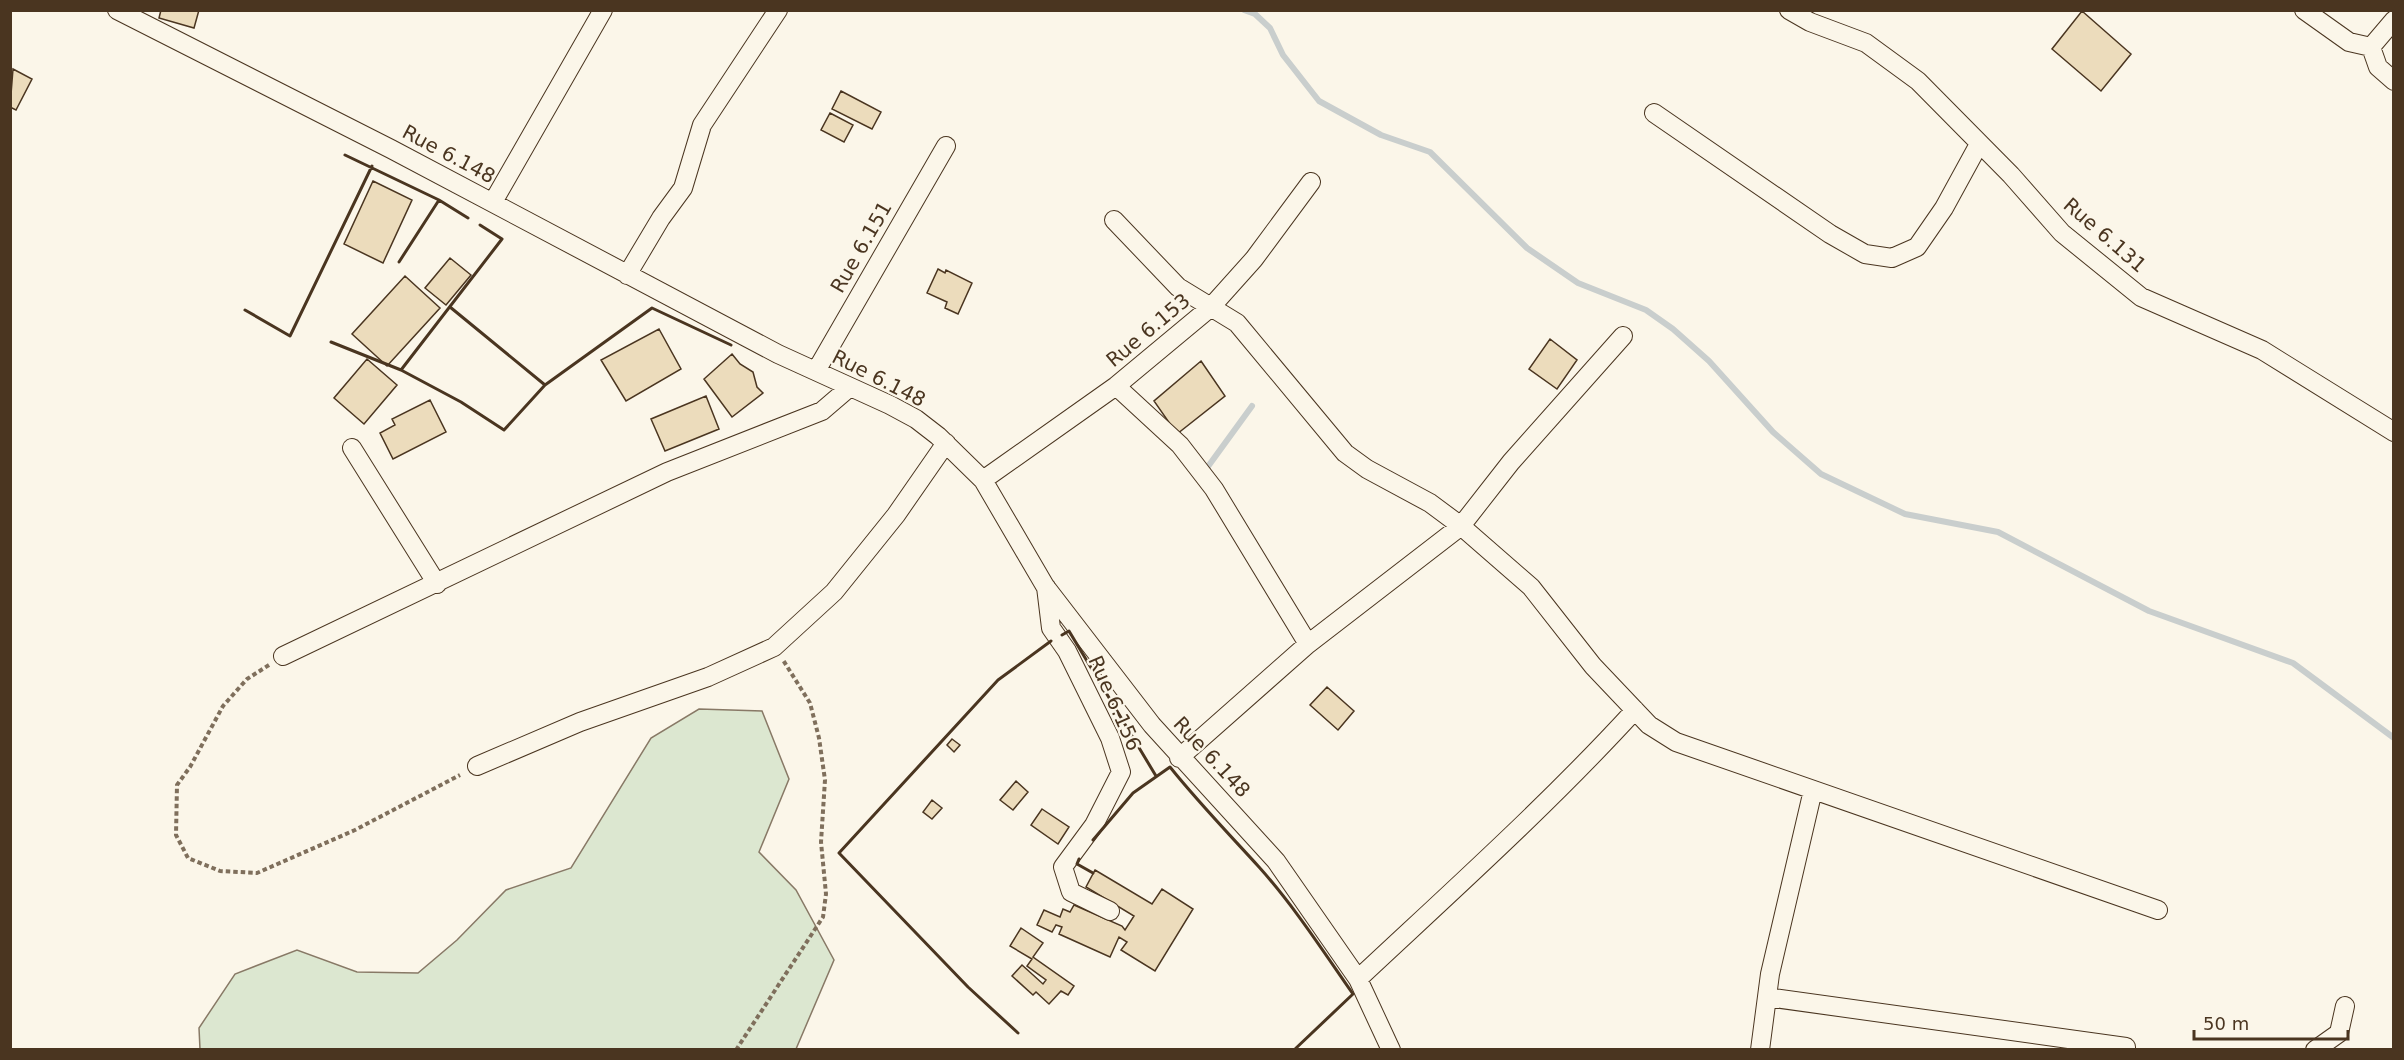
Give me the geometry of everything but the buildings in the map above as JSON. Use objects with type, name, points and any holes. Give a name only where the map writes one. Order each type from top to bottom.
[{"type":"street","name":"Rue 6.148","points":[[117,10],[493,202],[627,275],[915,419],[946,443],[983,480],[1045,586],[1179,758],[1276,861],[1358,980],[1391,1050]]},
{"type":"street","points":[[493,202],[603,10]]},
{"type":"street","points":[[627,275],[661,218],[683,188],[702,125],[778,10]]},
{"type":"street","name":"Rue 6.131","points":[[1789,10],[1810,22],[1866,43],[1918,81],[2011,175],[2062,233],[2142,297],[2262,350],[2394,432]]},
{"type":"street","points":[[2304,10],[2349,42],[2371,46]]},
{"type":"street","points":[[2371,46],[2394,20]]},
{"type":"street","points":[[2371,46],[2378,67],[2394,81]]},
{"type":"street","points":[[1654,113],[1830,234],[1865,254],[1892,258],[1917,247],[1944,208],[1979,144]]},
{"type":"street","name":"Rue 6.151","points":[[816,371],[946,146]]},
{"type":"street","name":"Rue 6.153","points":[[983,480],[1116,386],[1211,307],[1254,259],[1311,182]]},
{"type":"street","points":[[1114,220],[1178,287],[1237,323],[1346,453],[1366,469],[1430,503],[1461,526],[1531,587],[1593,666],[1649,725],[1676,742],[2158,909]]},
{"type":"street","points":[[1179,758],[1308,644],[1461,526],[1511,462],[1623,336]]},
{"type":"street","points":[[1116,386],[1180,445],[1214,489],[1308,644]]},
{"type":"street","points":[[283,656],[667,472],[822,411],[850,387]]},
{"type":"street","points":[[477,766],[580,722],[708,677],[774,647],[834,592],[896,514],[946,443]]},
{"type":"street","points":[[352,448],[437,584]]},
{"type":"street","name":"Rue 6.156","points":[[1045,586],[1051,628],[1067,651],[1110,738],[1120,772],[1094,825],[1063,867],[1071,892],[1110,911]]},
{"type":"street","points":[[1358,980],[1545,803],[1635,710]]},
{"type":"street","points":[[1760,1050],[1767,997],[1793,866],[1813,790]]},
{"type":"street","points":[[1767,997],[2126,1047]]},
{"type":"street","points":[[2315,1050],[2339,1033],[2346,1006]]},
{"type":"path","points":[[736,1050],[823,917],[826,894],[821,842],[825,780],[819,738],[810,703],[774,647]]},
{"type":"path","points":[[283,656],[247,679],[223,706],[177,786],[177,835],[189,858],[220,871],[257,873],[356,830],[477,766]]},
{"type":"green space","points":[[699,709],[762,711],[789,779],[759,852],[796,890],[834,960],[796,1049],[200,1049],[199,1028],[235,974],[297,950],[357,972],[418,973],[457,940],[506,890],[571,868],[651,738]]},
{"type":"waterway","points":[[1244,10],[1255,14],[1270,28],[1283,55],[1319,101],[1381,135],[1430,152],[1527,248],[1578,283],[1646,310],[1673,329],[1709,361],[1773,432],[1821,474],[1905,514],[1998,532],[2149,611],[2293,663],[2394,738]]},
{"type":"waterway","points":[[1204,472],[1252,406]]},
{"type":"wall","points":[[345,155],[439,200],[468,218]]},
{"type":"wall","points":[[245,310],[290,336],[372,166]]},
{"type":"wall","points":[[399,262],[439,200]]},
{"type":"wall","points":[[331,342],[401,370],[502,239],[480,225]]},
{"type":"wall","points":[[450,307],[545,385]]},
{"type":"wall","points":[[401,370],[461,402],[504,430],[545,385],[652,308],[731,345]]},
{"type":"wall","points":[[1062,635],[1069,631],[1156,776]]},
{"type":"wall","points":[[1018,1033],[968,987],[839,853],[998,680],[1051,641]]},
{"type":"wall","points":[[1093,840],[1133,793],[1170,767],[1272,882],[1353,994],[1294,1050]]},
{"type":"wall","points":[[1079,859],[1077,864],[1093,873]]}]
